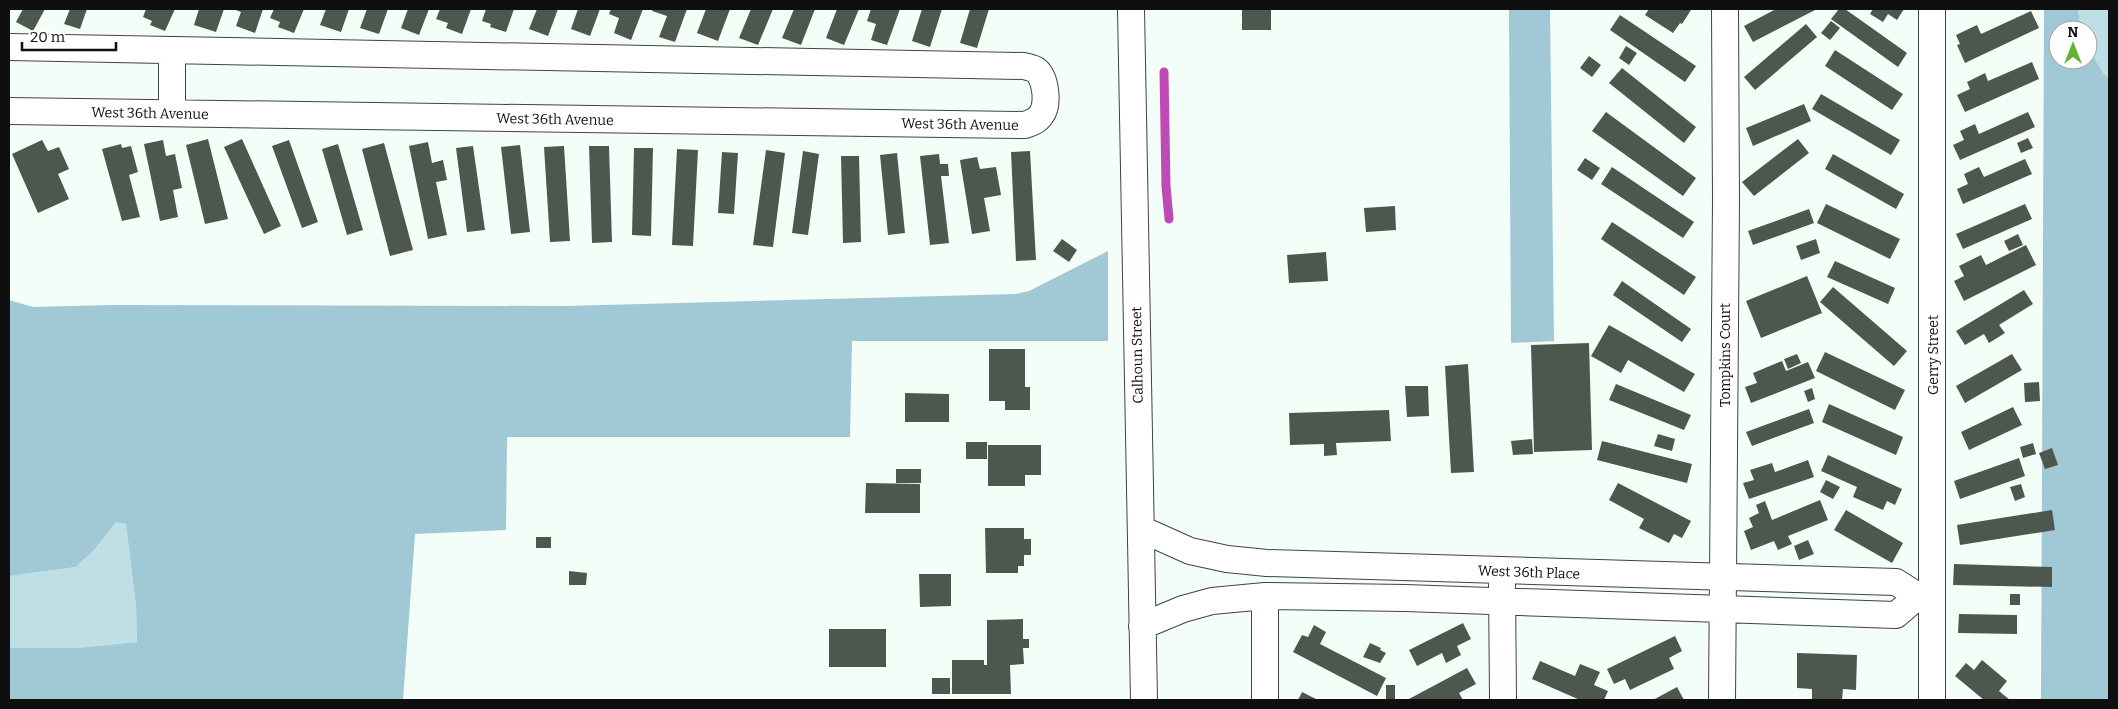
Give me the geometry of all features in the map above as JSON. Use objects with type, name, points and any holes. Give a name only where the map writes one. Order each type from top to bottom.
[{"type":"street","name":"Calhoun Street","points":[[1131,9],[1144,700]]},
{"type":"street","name":"Tompkins Court","points":[[1722,700],[1725,9]]},
{"type":"street","name":"Gerry Street","points":[[1932,9],[1925,596],[1932,700]]},
{"type":"street","name":"West 36th Avenue","points":[[9,47],[1024,66],[1036,70],[1042,80],[1046,100],[1043,113],[1037,120],[1025,125],[9,111]]},
{"type":"street","points":[[172,50],[172,113]]},
{"type":"street","name":"West 36th Place","points":[[1141,529],[1190,551],[1246,562],[1502,572],[1896,582],[1925,596]]},
{"type":"street","points":[[1502,572],[1503,700]]},
{"type":"street","points":[[1142,626],[1183,609],[1212,600],[1265,596],[1896,614],[1925,596]]},
{"type":"street","points":[[1265,596],[1265,700]]},
{"type":"shaded area","points":[[1509,9],[1550,9],[1554,341],[1511,343]]},
{"type":"shaded area","points":[[2044,9],[2078,9],[2080,20],[2048,20],[2048,70],[2098,70],[2098,64],[2103,73],[2109,78],[2109,700],[2041,700]]},
{"type":"shaded area","points":[[2078,9],[2109,9],[2109,78],[2103,73],[2098,64],[2098,20],[2080,20]]},
{"type":"shaded area","points":[[1108,251],[1108,341],[852,341],[850,437],[507,437],[506,530],[415,534],[403,700],[9,700],[9,648],[77,648],[137,642],[136,606],[126,524],[116,522],[95,549],[76,567],[9,576],[9,300],[33,307],[110,305],[566,306],[1016,294],[1029,291]]},
{"type":"shaded area","points":[[116,522],[126,524],[136,606],[137,642],[77,648],[9,648],[9,576],[76,567],[95,549]]},
{"type":"building","points":[[23,9],[45,9],[33,31],[16,22]]},
{"type":"building","points":[[70,9],[87,9],[80,29],[64,24]]},
{"type":"building","points":[[146,9],[175,9],[165,31],[150,25],[152,21],[143,17]]},
{"type":"building","points":[[199,9],[224,9],[216,32],[194,25]]},
{"type":"building","points":[[233,9],[263,9],[255,33],[236,26],[241,12]]},
{"type":"building","points":[[274,9],[304,9],[294,33],[278,27],[280,22],[270,18]]},
{"type":"building","points":[[326,9],[349,9],[341,32],[320,25]]},
{"type":"building","points":[[367,9],[388,9],[379,34],[360,28]]},
{"type":"building","points":[[408,9],[429,9],[419,35],[401,28]]},
{"type":"building","points":[[440,9],[471,9],[462,34],[446,28],[448,23],[436,19]]},
{"type":"building","points":[[486,9],[514,9],[506,32],[490,27],[491,24],[482,21]]},
{"type":"building","points":[[537,9],[558,9],[548,36],[529,29]]},
{"type":"building","points":[[578,9],[600,9],[590,36],[571,29]]},
{"type":"building","points":[[611,9],[643,9],[631,40],[614,33],[619,18],[609,14]]},
{"type":"building","points":[[653,9],[687,9],[675,42],[659,37],[667,16],[652,11]]},
{"type":"building","points":[[706,9],[730,9],[718,41],[697,33]]},
{"type":"building","points":[[751,9],[773,9],[758,45],[739,38]]},
{"type":"building","points":[[794,9],[815,9],[801,45],[782,38]]},
{"type":"building","points":[[837,9],[859,9],[844,45],[826,38]]},
{"type":"building","points":[[871,9],[900,9],[887,45],[871,40],[876,24],[867,21]]},
{"type":"building","points":[[922,9],[942,9],[930,47],[912,41]]},
{"type":"building","points":[[970,9],[989,9],[977,48],[960,43]]},
{"type":"building","points":[[1242,9],[1271,9],[1271,30],[1242,30]]},
{"type":"building","points":[[1649,9],[1691,10],[1682,24],[1680,23],[1673,33],[1645,15]]},
{"type":"building","points":[[1776,9],[1817,9],[1753,42],[1744,26]]},
{"type":"building","points":[[1839,9],[1845,9],[1907,53],[1898,67],[1831,19]]},
{"type":"building","points":[[1873,9],[1904,9],[1897,20],[1888,14],[1883,22],[1870,14]]},
{"type":"building","points":[[2031,11],[2039,28],[1965,63],[1957,45],[1960,44],[1956,35],[1977,25],[1981,34]]},
{"type":"building","points":[[1620,15],[1696,66],[1685,82],[1610,30]]},
{"type":"building","points":[[1831,21],[1840,28],[1830,40],[1821,33]]},
{"type":"building","points":[[1806,24],[1817,37],[1755,90],[1744,77]]},
{"type":"building","points":[[1626,46],[1637,53],[1629,65],[1619,58]]},
{"type":"building","points":[[1835,50],[1903,94],[1892,110],[1825,66]]},
{"type":"building","points":[[1589,56],[1601,65],[1592,77],[1580,68]]},
{"type":"building","points":[[2032,62],[2039,79],[1965,112],[1957,95],[1970,89],[1967,82],[1985,73],[1988,81]]},
{"type":"building","points":[[1622,68],[1696,127],[1684,143],[1609,83]]},
{"type":"building","points":[[1821,94],[1900,140],[1891,155],[1812,109]]},
{"type":"building","points":[[1804,104],[1811,121],[1753,146],[1746,128]]},
{"type":"building","points":[[1606,112],[1696,178],[1683,196],[1592,131]]},
{"type":"building","points":[[2028,112],[2035,127],[1960,160],[1953,145],[1964,140],[1960,131],[1975,124],[1979,134]]},
{"type":"building","points":[[2028,138],[2033,148],[2021,153],[2017,143]]},
{"type":"building","points":[[208,139],[228,219],[205,224],[186,145]]},
{"type":"building","points":[[242,139],[281,226],[264,234],[224,147]]},
{"type":"building","points":[[1798,139],[1809,153],[1754,196],[1742,182]]},
{"type":"building","points":[[42,140],[48,151],[59,147],[69,169],[58,174],[69,199],[38,213],[12,154]]},
{"type":"building","points":[[163,140],[166,156],[175,154],[182,188],[173,190],[178,217],[160,221],[144,144]]},
{"type":"building","points":[[289,140],[318,222],[302,228],[272,146]]},
{"type":"building","points":[[428,142],[432,163],[443,160],[447,180],[436,182],[447,235],[428,239],[409,146]]},
{"type":"building","points":[[384,143],[413,250],[390,256],[362,149]]},
{"type":"building","points":[[121,144],[122,148],[131,146],[138,172],[129,175],[140,217],[122,221],[102,149]]},
{"type":"building","points":[[338,144],[363,230],[347,235],[322,149]]},
{"type":"building","points":[[520,145],[530,232],[511,234],[501,147]]},
{"type":"building","points":[[473,146],[485,230],[467,232],[456,148]]},
{"type":"building","points":[[564,146],[570,241],[550,242],[544,147]]},
{"type":"building","points":[[589,146],[609,146],[612,242],[592,243]]},
{"type":"building","points":[[634,148],[653,148],[651,236],[632,235]]},
{"type":"building","points":[[677,149],[698,150],[693,246],[672,245]]},
{"type":"building","points":[[766,150],[785,153],[773,247],[753,245]]},
{"type":"building","points":[[803,151],[819,154],[808,235],[792,233]]},
{"type":"building","points":[[1030,151],[1036,260],[1016,261],[1011,152]]},
{"type":"building","points":[[722,152],[738,153],[734,214],[718,213]]},
{"type":"building","points":[[897,153],[905,233],[888,235],[880,155]]},
{"type":"building","points":[[939,154],[940,164],[948,164],[949,176],[941,176],[949,243],[930,245],[920,156]]},
{"type":"building","points":[[1833,154],[1904,194],[1896,209],[1825,169]]},
{"type":"building","points":[[841,156],[859,156],[861,242],[843,243]]},
{"type":"building","points":[[977,157],[980,169],[996,167],[1001,195],[984,198],[990,231],[972,234],[960,160]]},
{"type":"building","points":[[1585,158],[1600,168],[1592,180],[1577,170]]},
{"type":"building","points":[[2025,159],[2032,174],[1963,204],[1957,189],[1968,184],[1964,174],[1979,167],[1984,177]]},
{"type":"building","points":[[1612,167],[1694,222],[1683,238],[1601,184]]},
{"type":"building","points":[[1826,204],[1900,239],[1890,259],[1817,223]]},
{"type":"building","points":[[2025,204],[2032,219],[1963,249],[1956,234]]},
{"type":"building","points":[[1395,206],[1396,230],[1366,232],[1364,208]]},
{"type":"building","points":[[1809,209],[1814,223],[1753,245],[1748,231]]},
{"type":"building","points":[[1612,222],[1696,277],[1684,295],[1601,239]]},
{"type":"building","points":[[2018,234],[2023,245],[2009,251],[2004,241]]},
{"type":"building","points":[[1062,239],[1077,250],[1069,262],[1053,251]]},
{"type":"building","points":[[1816,239],[1820,253],[1801,260],[1796,246]]},
{"type":"building","points":[[2026,245],[2036,265],[1964,301],[1954,281],[1964,276],[1959,266],[1981,255],[1986,265]]},
{"type":"building","points":[[1326,252],[1328,281],[1289,283],[1287,255]]},
{"type":"building","points":[[1835,261],[1895,288],[1888,304],[1827,277]]},
{"type":"building","points":[[1807,276],[1822,313],[1761,338],[1746,301]]},
{"type":"building","points":[[1622,281],[1691,329],[1682,342],[1613,295]]},
{"type":"building","points":[[1833,287],[1907,351],[1894,366],[1820,302]]},
{"type":"building","points":[[2024,290],[2033,304],[1999,325],[2005,333],[1989,343],[1984,334],[1965,345],[1956,331]]},
{"type":"building","points":[[1609,325],[1695,374],[1684,392],[1628,360],[1621,373],[1591,356]]},
{"type":"building","points":[[1589,343],[1592,450],[1534,452],[1531,345]]},
{"type":"building","points":[[989,349],[1025,349],[1025,387],[1030,387],[1030,410],[1005,410],[1005,401],[989,401]]},
{"type":"building","points":[[1825,352],[1905,390],[1895,410],[1816,371]]},
{"type":"building","points":[[1797,354],[1801,363],[1788,369],[1784,359]]},
{"type":"building","points":[[2012,354],[2022,370],[1965,403],[1956,386]]},
{"type":"building","points":[[1782,361],[1786,371],[1808,362],[1815,378],[1751,403],[1745,387],[1757,383],[1753,373]]},
{"type":"building","points":[[1468,364],[1474,472],[1451,473],[1445,366]]},
{"type":"building","points":[[2039,382],[2040,401],[2025,402],[2024,383]]},
{"type":"building","points":[[1616,384],[1691,415],[1684,430],[1609,400]]},
{"type":"building","points":[[1405,386],[1428,386],[1429,416],[1407,417]]},
{"type":"building","points":[[1812,388],[1815,399],[1808,402],[1804,391]]},
{"type":"building","points":[[905,393],[949,394],[949,422],[905,422]]},
{"type":"building","points":[[1829,404],[1903,437],[1896,455],[1822,422]]},
{"type":"building","points":[[2013,407],[2022,425],[1969,450],[1961,432]]},
{"type":"building","points":[[1809,409],[1814,423],[1752,446],[1746,432]]},
{"type":"building","points":[[1389,410],[1391,441],[1336,443],[1337,455],[1324,456],[1324,444],[1290,445],[1289,413]]},
{"type":"building","points":[[1658,434],[1675,439],[1672,451],[1654,446]]},
{"type":"building","points":[[1532,439],[1533,454],[1513,455],[1511,441]]},
{"type":"building","points":[[1602,441],[1692,464],[1687,483],[1597,460]]},
{"type":"building","points":[[966,442],[987,442],[987,459],[966,459]]},
{"type":"building","points":[[2033,443],[2036,454],[2023,458],[2020,447]]},
{"type":"building","points":[[988,445],[1041,445],[1041,475],[1025,475],[1025,486],[988,486]]},
{"type":"building","points":[[2052,448],[2058,465],[2045,469],[2039,453]]},
{"type":"building","points":[[1828,455],[1902,489],[1895,505],[1887,501],[1883,510],[1853,497],[1857,487],[1821,471]]},
{"type":"building","points":[[2019,458],[2025,476],[1960,499],[1954,481]]},
{"type":"building","points":[[1808,460],[1814,477],[1749,499],[1743,483],[1754,480],[1750,470],[1772,463],[1775,472]]},
{"type":"building","points":[[896,469],[921,469],[921,483],[896,483]]},
{"type":"building","points":[[1826,480],[1840,487],[1833,499],[1820,492]]},
{"type":"building","points":[[866,483],[920,484],[920,513],[865,513]]},
{"type":"building","points":[[1618,483],[1691,521],[1682,538],[1674,534],[1669,543],[1639,528],[1644,519],[1609,500]]},
{"type":"building","points":[[2021,484],[2025,497],[2015,501],[2010,487]]},
{"type":"building","points":[[1820,500],[1828,520],[1788,536],[1792,544],[1778,550],[1774,541],[1751,550],[1744,531],[1753,527],[1749,518],[1759,513],[1756,505],[1765,501],[1772,520]]},
{"type":"building","points":[[1846,510],[1903,543],[1892,563],[1834,530]]},
{"type":"building","points":[[2052,510],[2055,530],[1960,545],[1957,525]]},
{"type":"building","points":[[985,528],[1024,528],[1024,539],[1031,539],[1031,555],[1024,555],[1024,566],[1018,566],[1018,573],[986,573]]},
{"type":"building","points":[[536,537],[551,537],[551,548],[536,548]]},
{"type":"building","points":[[1808,540],[1814,554],[1799,560],[1794,546]]},
{"type":"building","points":[[1954,564],[2052,567],[2052,587],[1953,585]]},
{"type":"building","points":[[569,571],[587,573],[586,585],[569,585]]},
{"type":"building","points":[[919,574],[951,574],[951,606],[920,607]]},
{"type":"building","points":[[2010,594],[2020,594],[2020,605],[2010,605]]},
{"type":"building","points":[[1959,614],[2017,615],[2017,634],[1958,633]]},
{"type":"building","points":[[1023,619],[1023,639],[1029,639],[1029,648],[1023,648],[1024,664],[1010,665],[1011,694],[952,694],[952,660],[984,660],[984,665],[987,665],[987,620]]},
{"type":"building","points":[[1463,623],[1471,639],[1457,646],[1461,655],[1446,663],[1442,653],[1417,666],[1409,650]]},
{"type":"building","points":[[1314,625],[1326,632],[1320,644],[1386,678],[1377,696],[1293,652],[1302,635],[1308,637]]},
{"type":"building","points":[[829,629],[886,629],[886,667],[829,667]]},
{"type":"building","points":[[1675,636],[1682,651],[1669,658],[1674,669],[1630,690],[1625,679],[1614,684],[1607,669]]},
{"type":"building","points":[[1370,643],[1381,648],[1380,650],[1386,653],[1380,663],[1363,657]]},
{"type":"building","points":[[1797,653],[1857,655],[1856,690],[1843,689],[1842,700],[1812,700],[1812,689],[1797,688]]},
{"type":"building","points":[[1982,660],[2007,681],[1999,691],[2010,700],[1984,700],[1955,676],[1966,663],[1974,670]]},
{"type":"building","points":[[1540,661],[1575,676],[1580,664],[1600,672],[1594,685],[1608,691],[1604,700],[1580,700],[1532,679]]},
{"type":"building","points":[[1467,668],[1476,684],[1459,693],[1463,700],[1407,700]]},
{"type":"building","points":[[932,678],[950,678],[950,694],[932,694]]},
{"type":"building","points":[[1386,685],[1395,685],[1395,700],[1386,700]]},
{"type":"building","points":[[1677,687],[1684,700],[1653,700]]},
{"type":"building","points":[[1302,692],[1318,700],[1298,700]]},
{"type":"waterway","points":[[1164,72],[1166,186],[1169,219]]}]
